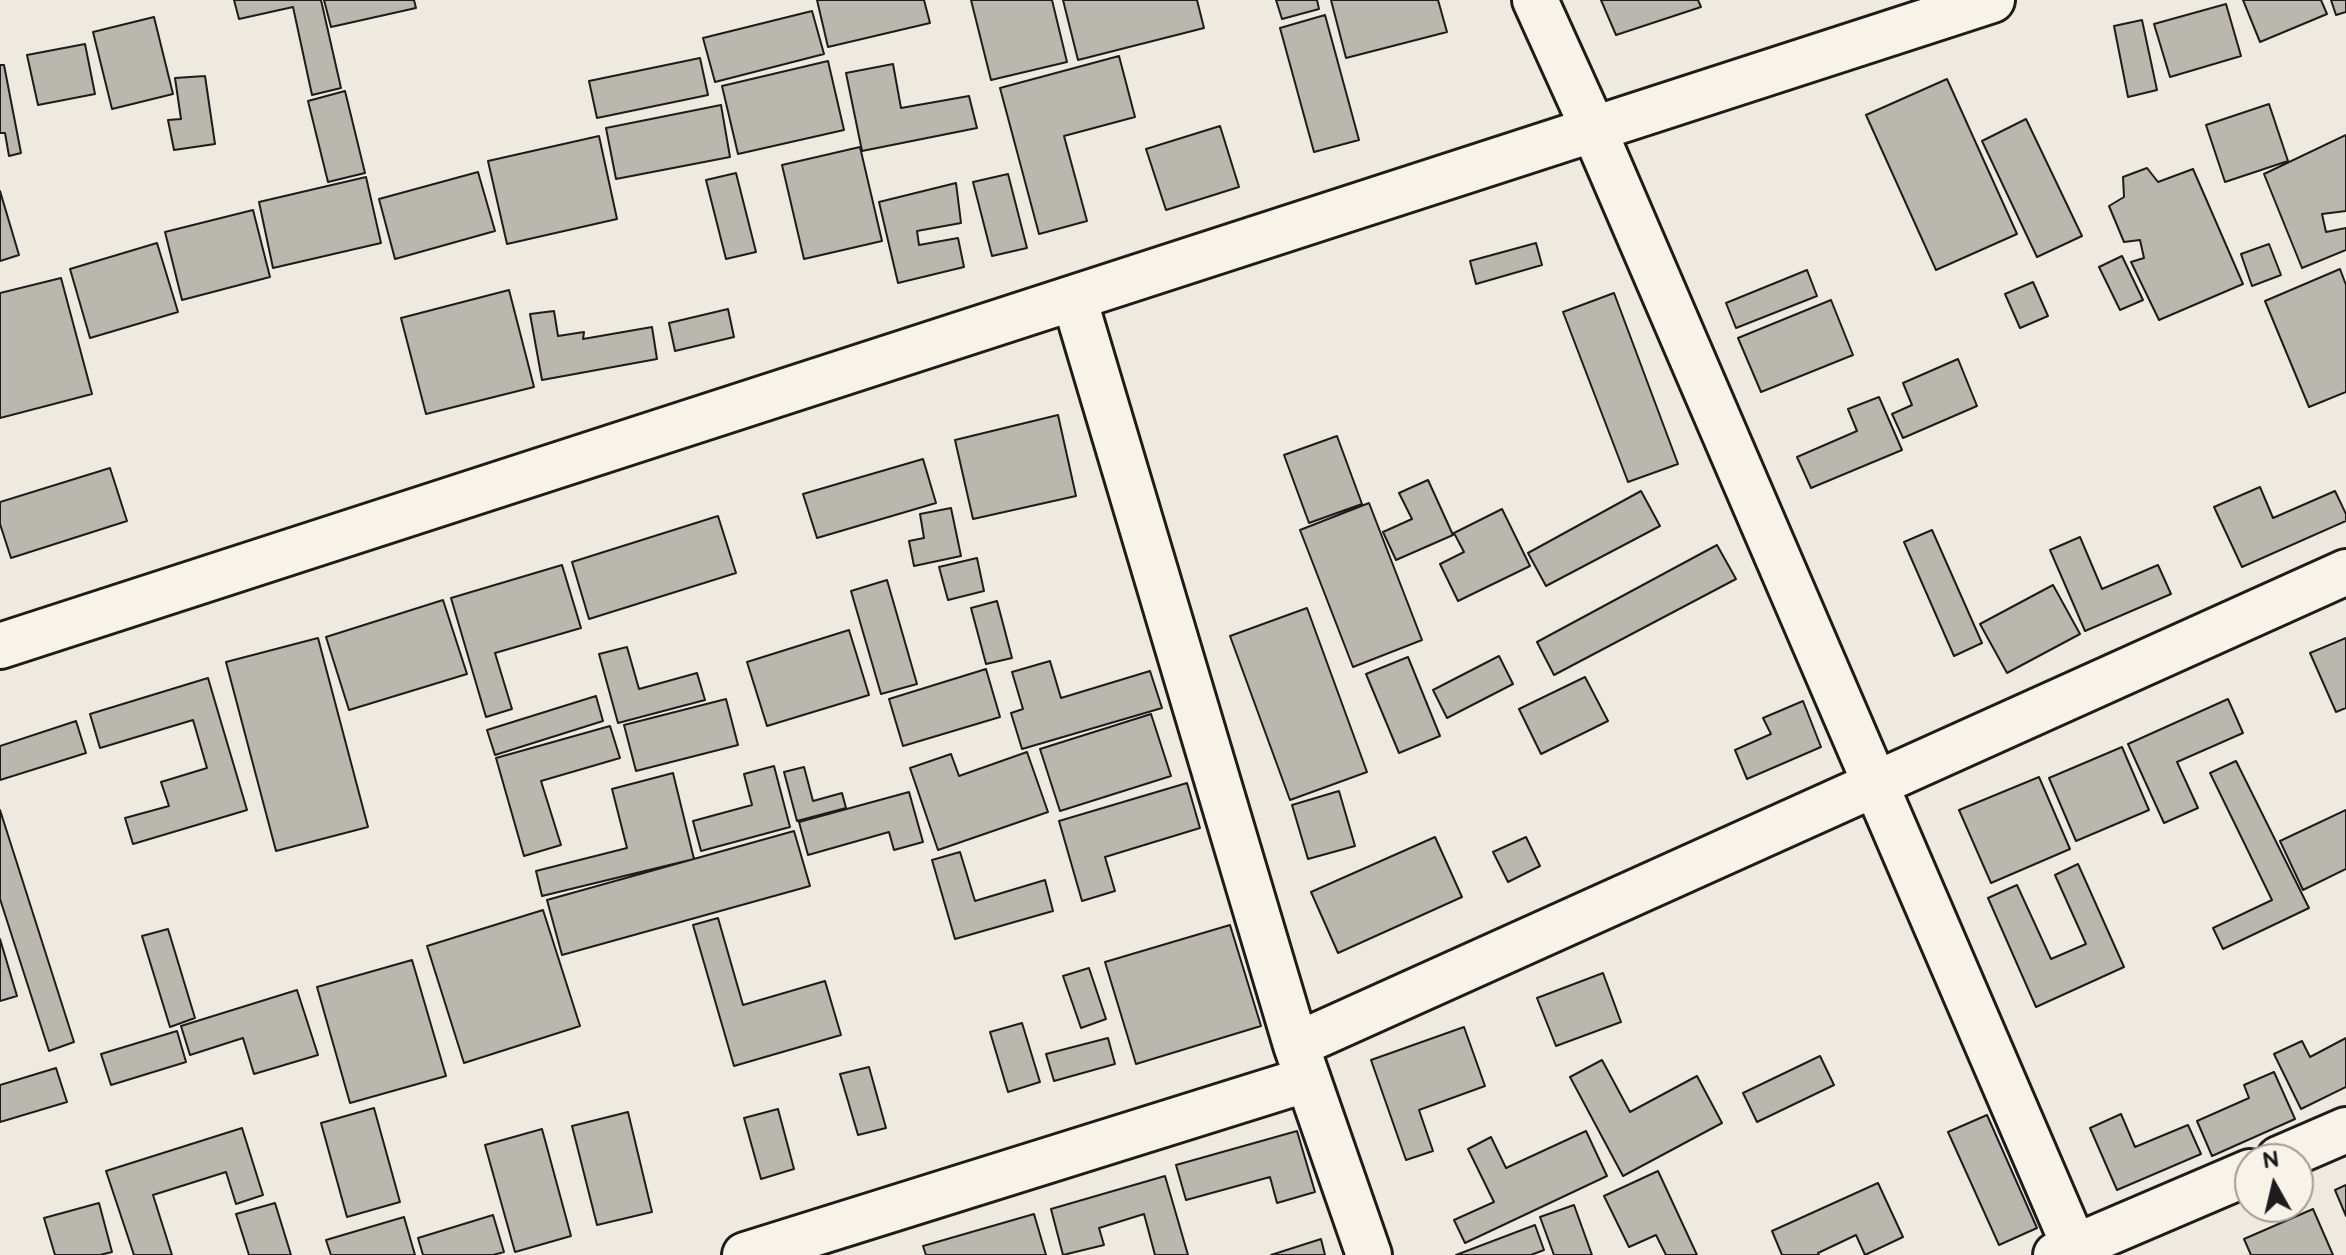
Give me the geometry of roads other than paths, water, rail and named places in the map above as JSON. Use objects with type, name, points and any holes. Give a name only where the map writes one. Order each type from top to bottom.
[{"type":"street","points":[[1535,0],[1875,782],[2069,1252],[2234,1179]]},
{"type":"street","points":[[0,646],[1992,0]]},
{"type":"street","points":[[1074,298],[1302,1062],[1369,1255]]},
{"type":"street","points":[[745,1255],[1302,1062],[1875,782],[2346,572]]},
{"type":"street","points":[[2314,1144],[2346,1130]]}]
